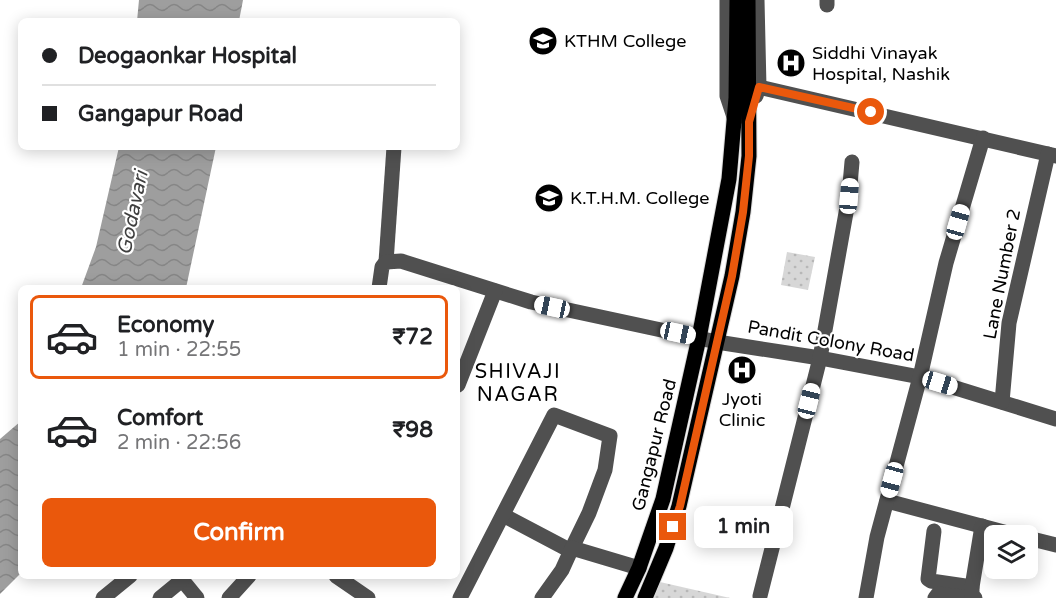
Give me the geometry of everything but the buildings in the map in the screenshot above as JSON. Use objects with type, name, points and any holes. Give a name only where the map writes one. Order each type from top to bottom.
[{"type":"main road","points":[[737,0],[748,94]]},
{"type":"main road","points":[[742,121],[748,94],[748,0]]},
{"type":"main road","name":"Gangapur Road","points":[[625,598],[639,568],[663,499],[699,338],[742,121]]},
{"type":"main road","name":"Gangapur Road","points":[[645,598],[666,548],[680,506],[717,342],[743,212],[749,156],[742,121]]},
{"type":"street","points":[[727,0],[727,96],[742,121]]},
{"type":"street","points":[[742,121],[748,94],[757,0]]},
{"type":"street","points":[[748,94],[982,138],[1052,155]]},
{"type":"street","points":[[920,376],[946,263],[982,138]]},
{"type":"street","points":[[379,285],[382,267],[386,262],[394,150]]},
{"type":"street","name":"Lane Number 2","points":[[1002,402],[1009,323],[1052,155]]},
{"type":"street","points":[[760,596],[820,358],[849,196],[852,162]]},
{"type":"street","name":"Pandit Colony Road","points":[[386,262],[402,261],[495,291],[523,292],[717,342],[920,376],[1056,419]]},
{"type":"street","points":[[460,380],[495,291]]},
{"type":"street","name":"Pandit Colony Road","points":[[866,598],[877,537],[920,376]]},
{"type":"street","points":[[460,598],[554,415],[610,436],[605,470],[589,513],[562,570],[542,598]]},
{"type":"street","points":[[887,501],[982,529],[972,594]]},
{"type":"street","points":[[503,515],[572,549],[639,568]]},
{"type":"street","points":[[965,525],[936,528],[928,579],[972,594]]},
{"type":"street","points":[[1038,540],[1056,545]]},
{"type":"street","points":[[103,598],[126,579]]},
{"type":"street","points":[[160,598],[180,579]]},
{"type":"street","points":[[182,579],[197,598]]},
{"type":"street","points":[[229,598],[246,579]]},
{"type":"street","points":[[346,579],[368,598]]},
{"type":"street","points":[[935,598],[938,594],[972,594]]},
{"type":"shaded area","points":[[787,252],[815,257],[808,290],[781,285]]},
{"type":"shaded area","points":[[660,582],[730,598],[653,598]]},
{"type":"water","points":[[139,0],[243,0],[240,18],[137,18]]},
{"type":"water","name":"Godavari","points":[[118,150],[215,150],[187,285],[82,285],[96,247]]},
{"type":"water","points":[[18,424],[18,576],[0,594],[0,439]]},
{"type":"place","name":"KTHM College","points":[[543,41]]},
{"type":"place","name":"Siddhi Vinayak Hospital, Nashik","points":[[791,63]]},
{"type":"place","name":"K.T.H.M. College","points":[[549,198]]},
{"type":"place","name":"Jyoti Clinic","points":[[742,370]]},
{"type":"district","name":"SHIVAJI NAGAR","points":[[518,384]]},
{"type":"route","points":[[673,527],[680,506],[732,276],[743,212],[749,156],[749,122],[759,87],[871,112]]}]
